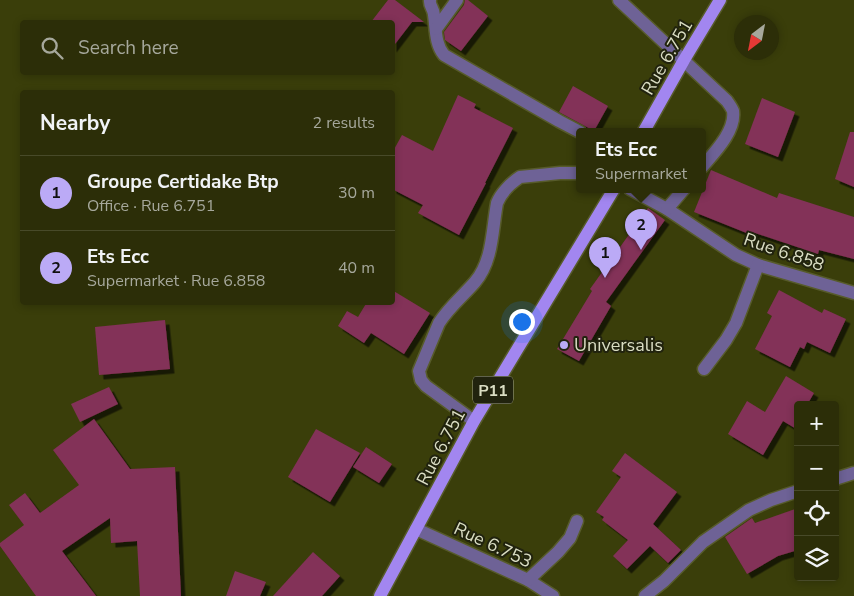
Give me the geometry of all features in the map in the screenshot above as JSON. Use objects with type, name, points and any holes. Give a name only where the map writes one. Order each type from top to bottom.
[{"type":"main road","name":"Rue 6.751","points":[[646,128],[720,0]]},
{"type":"main road","name":"Rue 6.751","points":[[380,596],[474,421],[612,193]]},
{"type":"street","points":[[430,0],[430,5],[434,12],[436,34],[444,55],[576,130]]},
{"type":"street","points":[[436,29],[457,0]]},
{"type":"street","points":[[619,0],[727,101],[733,110],[733,125],[706,162]]},
{"type":"street","points":[[474,421],[420,380],[419,372],[439,323],[443,316],[481,274],[487,261],[496,204],[515,180],[520,177],[576,173]]},
{"type":"street","name":"Rue 6.858","points":[[637,193],[667,209],[736,255],[758,265],[854,293]]},
{"type":"street","points":[[667,209],[681,193]]},
{"type":"street","points":[[704,368],[726,340],[736,323],[758,265]]},
{"type":"street","points":[[839,478],[854,473]]},
{"type":"street","points":[[645,596],[664,581],[703,542],[750,510],[794,492]]},
{"type":"street","points":[[528,580],[570,538],[577,521]]},
{"type":"street","name":"Rue 6.753","points":[[416,529],[528,580],[554,596]]},
{"type":"building","points":[[388,0],[395,0],[424,22],[412,22],[395,44],[395,20],[373,20]]},
{"type":"building","points":[[465,0],[468,0],[488,16],[461,51],[445,40],[444,32],[464,5]]},
{"type":"building","points":[[573,86],[608,106],[596,128],[588,128],[559,112]]},
{"type":"building","points":[[458,95],[476,104],[474,108],[513,128],[459,235],[418,213],[423,205],[395,191],[395,148],[402,135],[433,151]]},
{"type":"building","points":[[762,98],[795,112],[778,157],[745,144]]},
{"type":"building","points":[[850,132],[854,132],[854,187],[835,179]]},
{"type":"building","points":[[711,170],[777,198],[779,193],[854,217],[854,259],[819,250],[818,254],[755,233],[754,236],[694,212],[702,193],[706,193],[706,182]]},
{"type":"building","points":[[648,208],[665,220],[606,302],[611,306],[579,361],[557,349],[592,291],[590,289]]},
{"type":"building","points":[[779,290],[822,313],[824,309],[846,319],[830,353],[807,342],[804,349],[800,347],[790,367],[755,349],[772,316],[767,313]]},
{"type":"building","points":[[395,292],[430,313],[404,354],[371,333],[364,343],[338,326],[347,311],[358,317],[365,305],[395,305]]},
{"type":"building","points":[[165,320],[170,369],[99,375],[95,327]]},
{"type":"building","points":[[786,376],[814,393],[809,401],[794,401],[794,428],[783,421],[763,455],[728,434],[747,401],[765,412]]},
{"type":"building","points":[[109,387],[118,404],[80,422],[71,404]]},
{"type":"building","points":[[94,419],[130,469],[175,467],[181,596],[140,596],[137,541],[111,543],[110,518],[62,551],[96,596],[36,596],[0,546],[0,543],[24,525],[9,505],[25,493],[40,513],[79,485],[53,450]]},
{"type":"building","points":[[316,429],[360,453],[330,502],[288,477]]},
{"type":"building","points":[[366,447],[392,464],[379,483],[353,467]]},
{"type":"building","points":[[625,453],[677,492],[653,524],[681,550],[668,563],[650,546],[627,569],[613,556],[628,540],[602,520],[604,517],[596,512],[621,477],[612,471]]},
{"type":"building","points":[[794,509],[794,551],[778,556],[747,574],[725,537],[752,518],[755,523]]},
{"type":"building","points":[[313,552],[340,576],[322,596],[273,596]]},
{"type":"building","points":[[235,571],[266,582],[260,596],[226,596]]},
{"type":"place","name":"Ets Ecc","points":[[641,250]]},
{"type":"place","name":"Groupe Certidake Btp","points":[[605,278]]},
{"type":"place","name":"Universalis","points":[[564,345]]}]
